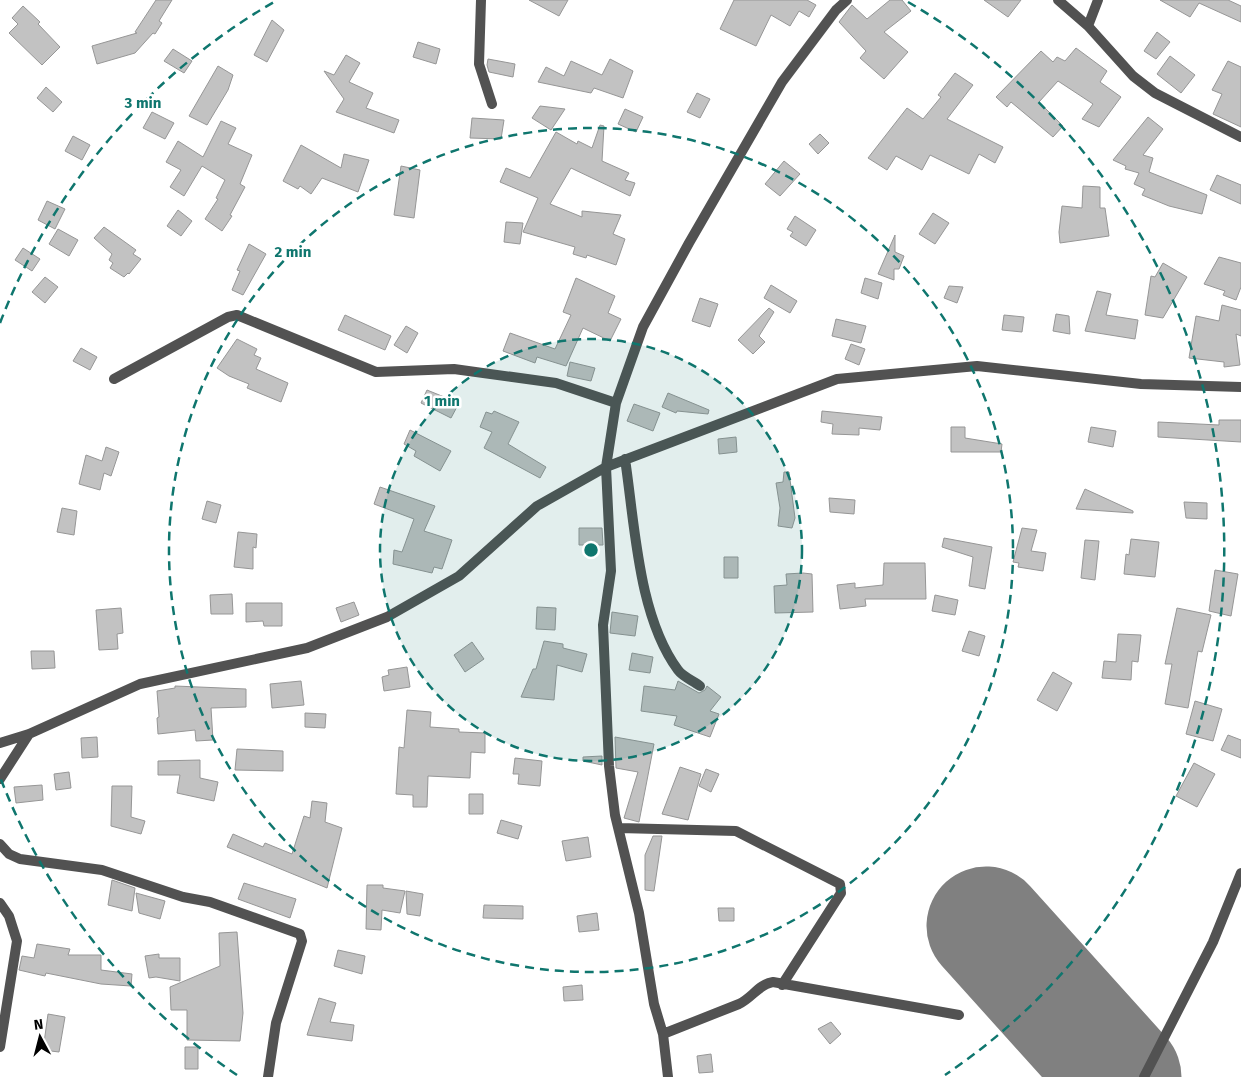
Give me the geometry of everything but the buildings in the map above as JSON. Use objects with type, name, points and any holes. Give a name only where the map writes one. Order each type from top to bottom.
[{"type":"street","points":[[481,0],[479,64],[492,104]]},
{"type":"street","points":[[668,1077],[662,1034],[654,1004],[639,913],[618,828],[609,766],[603,630],[611,571],[606,467],[616,403],[643,327],[688,243],[784,78],[836,10],[847,0]]},
{"type":"street","points":[[1058,0],[1088,26],[1133,76],[1156,93],[1241,137]]},
{"type":"street","points":[[1088,26],[1098,0]]},
{"type":"street","points":[[114,379],[228,317],[237,315],[376,372],[454,369],[556,384],[616,403]]},
{"type":"street","points":[[0,743],[29,734],[140,684],[307,648],[397,613],[459,576],[537,506],[606,467],[827,382],[849,376],[977,366],[1141,384],[1241,387]]},
{"type":"street","points":[[626,459],[646,600],[654,626],[679,672],[700,686]]},
{"type":"street","points":[[0,779],[29,734]]},
{"type":"street","points":[[618,828],[736,831],[840,884],[841,893],[782,985]]},
{"type":"street","points":[[0,844],[9,854],[20,859],[102,870],[183,897],[210,902],[300,934],[302,941],[276,1023],[268,1077]]},
{"type":"street","points":[[1144,1077],[1213,942],[1241,873]]},
{"type":"street","points":[[0,903],[9,916],[17,940],[0,1047]]},
{"type":"street","points":[[662,1034],[747,1001],[767,983],[959,1015]]},
{"type":"runway","points":[[986,926],[1122,1077]]}]
